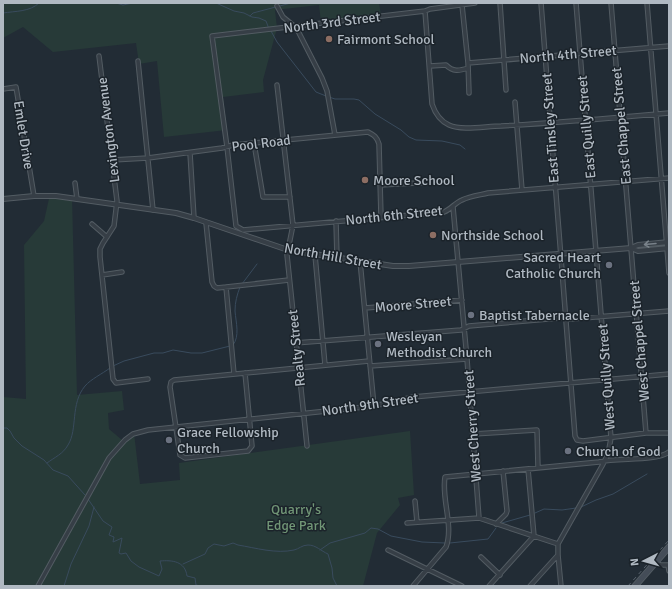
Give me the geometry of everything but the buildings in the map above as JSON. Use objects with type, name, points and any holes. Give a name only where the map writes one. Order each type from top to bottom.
[{"type":"main road","points":[[638,585],[669,547]]},
{"type":"street","name":"North 3rd Street","points":[[227,147],[212,36],[425,11],[430,8],[475,3]]},
{"type":"street","points":[[500,3],[506,90]]},
{"type":"street","name":"East Tinsley Street","points":[[540,3],[574,431],[577,440],[583,441],[611,438]]},
{"type":"street","name":"East Quilly Street","points":[[576,3],[596,251]]},
{"type":"street","name":"East Chappel Street","points":[[611,3],[632,248]]},
{"type":"street","points":[[647,3],[661,179],[668,242],[669,273]]},
{"type":"street","points":[[462,4],[468,62],[469,93]]},
{"type":"street","points":[[277,6],[283,17],[294,26],[322,78],[329,100],[335,135]]},
{"type":"street","points":[[425,11],[432,104],[434,110],[442,120],[449,125],[463,128],[550,123],[669,113]]},
{"type":"street","name":"North 4th Street","points":[[468,62],[669,46]]},
{"type":"street","name":"Lexington Avenue","points":[[99,56],[116,205],[114,226],[100,249],[113,380],[116,383],[148,379]]},
{"type":"street","points":[[138,61],[153,210]]},
{"type":"street","points":[[430,66],[446,64],[458,71],[468,68]]},
{"type":"street","name":"Realty Street","points":[[277,85],[293,225],[288,250],[289,280],[307,446]]},
{"type":"street","name":"Emlet Drive","points":[[3,88],[16,87],[34,196]]},
{"type":"street","points":[[515,102],[522,190]]},
{"type":"street","name":"Pool Road","points":[[112,160],[148,158],[233,145],[368,132],[378,139],[380,185]]},
{"type":"street","points":[[254,143],[262,197],[290,197]]},
{"type":"street","name":"North 6th Street","points":[[227,147],[236,226],[243,230],[444,212],[453,208],[464,199],[475,196],[522,190],[669,178]]},
{"type":"street","points":[[190,152],[194,218]]},
{"type":"street","points":[[381,217],[380,185],[436,182]]},
{"type":"street","points":[[76,183],[77,199]]},
{"type":"street","name":"North Hill Street","points":[[3,200],[34,196],[56,196],[153,210],[194,218],[288,250],[393,266],[632,248],[638,245],[668,242]]},
{"type":"street","name":"West Cherry Street","points":[[453,208],[470,391],[479,518]]},
{"type":"street","points":[[336,221],[337,258]]},
{"type":"street","points":[[206,223],[212,282],[214,286],[217,288],[289,280]]},
{"type":"street","points":[[92,224],[107,237]]},
{"type":"street","points":[[632,248],[638,251],[668,248]]},
{"type":"street","name":"West Chappel Street","points":[[632,248],[646,433]]},
{"type":"street","name":"West Quilly Street","points":[[561,586],[558,544],[605,460],[610,447],[611,438],[596,251]]},
{"type":"street","points":[[315,255],[324,365]]},
{"type":"street","points":[[360,261],[374,406]]},
{"type":"street","points":[[102,275],[122,272]]},
{"type":"street","points":[[226,287],[234,374]]},
{"type":"street","name":"Moore Street","points":[[365,308],[462,300]]},
{"type":"street","points":[[295,342],[461,330],[469,326],[560,318],[601,317],[669,311]]},
{"type":"street","points":[[370,366],[467,359]]},
{"type":"street","points":[[245,373],[252,446],[251,449],[248,451],[185,458],[182,457],[180,455],[170,388],[171,382],[174,380],[324,365],[369,361]]},
{"type":"street","name":"North 9th Street","points":[[38,586],[109,458],[125,440],[140,432],[175,426],[374,406],[413,397],[669,374]]},
{"type":"street","points":[[473,434],[537,430],[538,468]]},
{"type":"street","points":[[611,438],[646,433],[669,433]]},
{"type":"street","points":[[413,586],[448,543],[445,477],[605,460],[658,456],[669,452]]},
{"type":"street","points":[[489,586],[534,536],[528,469]]},
{"type":"street","points":[[496,524],[507,511],[503,471]]},
{"type":"street","points":[[415,501],[417,522]]},
{"type":"street","points":[[407,523],[479,518],[558,544]]},
{"type":"street","points":[[388,550],[462,586]]},
{"type":"street","points":[[530,586],[558,555]]},
{"type":"street","points":[[481,557],[500,575]]},
{"type":"street","points":[[656,563],[661,565],[669,565],[669,571]]},
{"type":"green space","points":[[3,3],[379,3],[381,15],[321,22],[319,5],[275,10],[277,28],[263,80],[264,92],[223,97],[227,130],[164,137],[157,61],[139,64],[136,43],[53,52],[23,27],[3,38]]},
{"type":"green space","name":"Quarry's Edge Park","points":[[50,194],[72,197],[77,395],[122,391],[124,410],[108,413],[109,429],[122,440],[134,433],[140,484],[180,480],[179,463],[410,431],[414,495],[398,498],[400,505],[377,533],[363,586],[3,586],[3,397],[26,399],[24,245],[44,221]]},
{"type":"waterway","points":[[3,13],[27,10],[39,3]]},
{"type":"waterway","points":[[116,3],[123,5],[133,3]]},
{"type":"waterway","points":[[216,3],[234,11],[266,21],[269,29]]},
{"type":"waterway","points":[[250,16],[253,13],[291,3]]},
{"type":"waterway","points":[[271,31],[277,42],[316,92],[326,96]]},
{"type":"waterway","points":[[329,97],[335,99],[359,100],[375,114],[401,130],[409,137],[416,140],[442,141],[460,145],[465,149]]},
{"type":"waterway","points":[[242,284],[257,264]]},
{"type":"waterway","points":[[233,345],[237,333],[235,308],[240,287]]},
{"type":"waterway","points":[[113,366],[124,361],[154,353],[163,353],[173,350],[202,353],[230,346]]},
{"type":"waterway","points":[[47,463],[61,453],[71,439],[77,401],[80,393],[87,383],[110,368]]},
{"type":"waterway","points":[[3,428],[7,428],[22,446],[44,460],[53,470],[68,476],[85,495]]},
{"type":"waterway","points":[[581,507],[613,494],[647,474]]},
{"type":"waterway","points":[[88,499],[103,521],[112,527],[109,535],[114,537],[113,542],[122,538],[119,553],[126,553],[131,561],[139,567],[159,576],[162,569],[160,561],[177,562],[184,567],[187,576],[195,578],[196,585],[200,586]]},
{"type":"waterway","points":[[64,586],[71,564],[89,526],[94,507]]},
{"type":"waterway","points":[[535,513],[544,509],[562,510],[576,508]]},
{"type":"waterway","points":[[502,523],[530,515]]},
{"type":"waterway","points":[[320,550],[330,543],[365,533],[371,528],[378,529],[391,536],[422,542],[445,543]]},
{"type":"waterway","points":[[450,543],[488,539],[496,528]]},
{"type":"waterway","points":[[183,564],[205,554],[208,548],[214,544],[224,546],[233,543],[273,551],[294,550],[311,545],[328,554],[333,578],[337,586]]},
{"type":"railway","points":[[628,586],[669,540]]},
{"type":"place","name":"Fairmont School","points":[[329,39]]},
{"type":"place","name":"Moore School","points":[[365,180]]},
{"type":"place","name":"Northside School","points":[[433,235]]},
{"type":"place","name":"Sacred Heart Catholic Church","points":[[609,265]]},
{"type":"place","name":"Baptist Tabernacle","points":[[471,315]]},
{"type":"place","name":"Wesleyan Methodist Church","points":[[378,344]]},
{"type":"place","name":"Grace Fellowship Church","points":[[169,440]]},
{"type":"place","name":"Church of God","points":[[568,451]]}]
